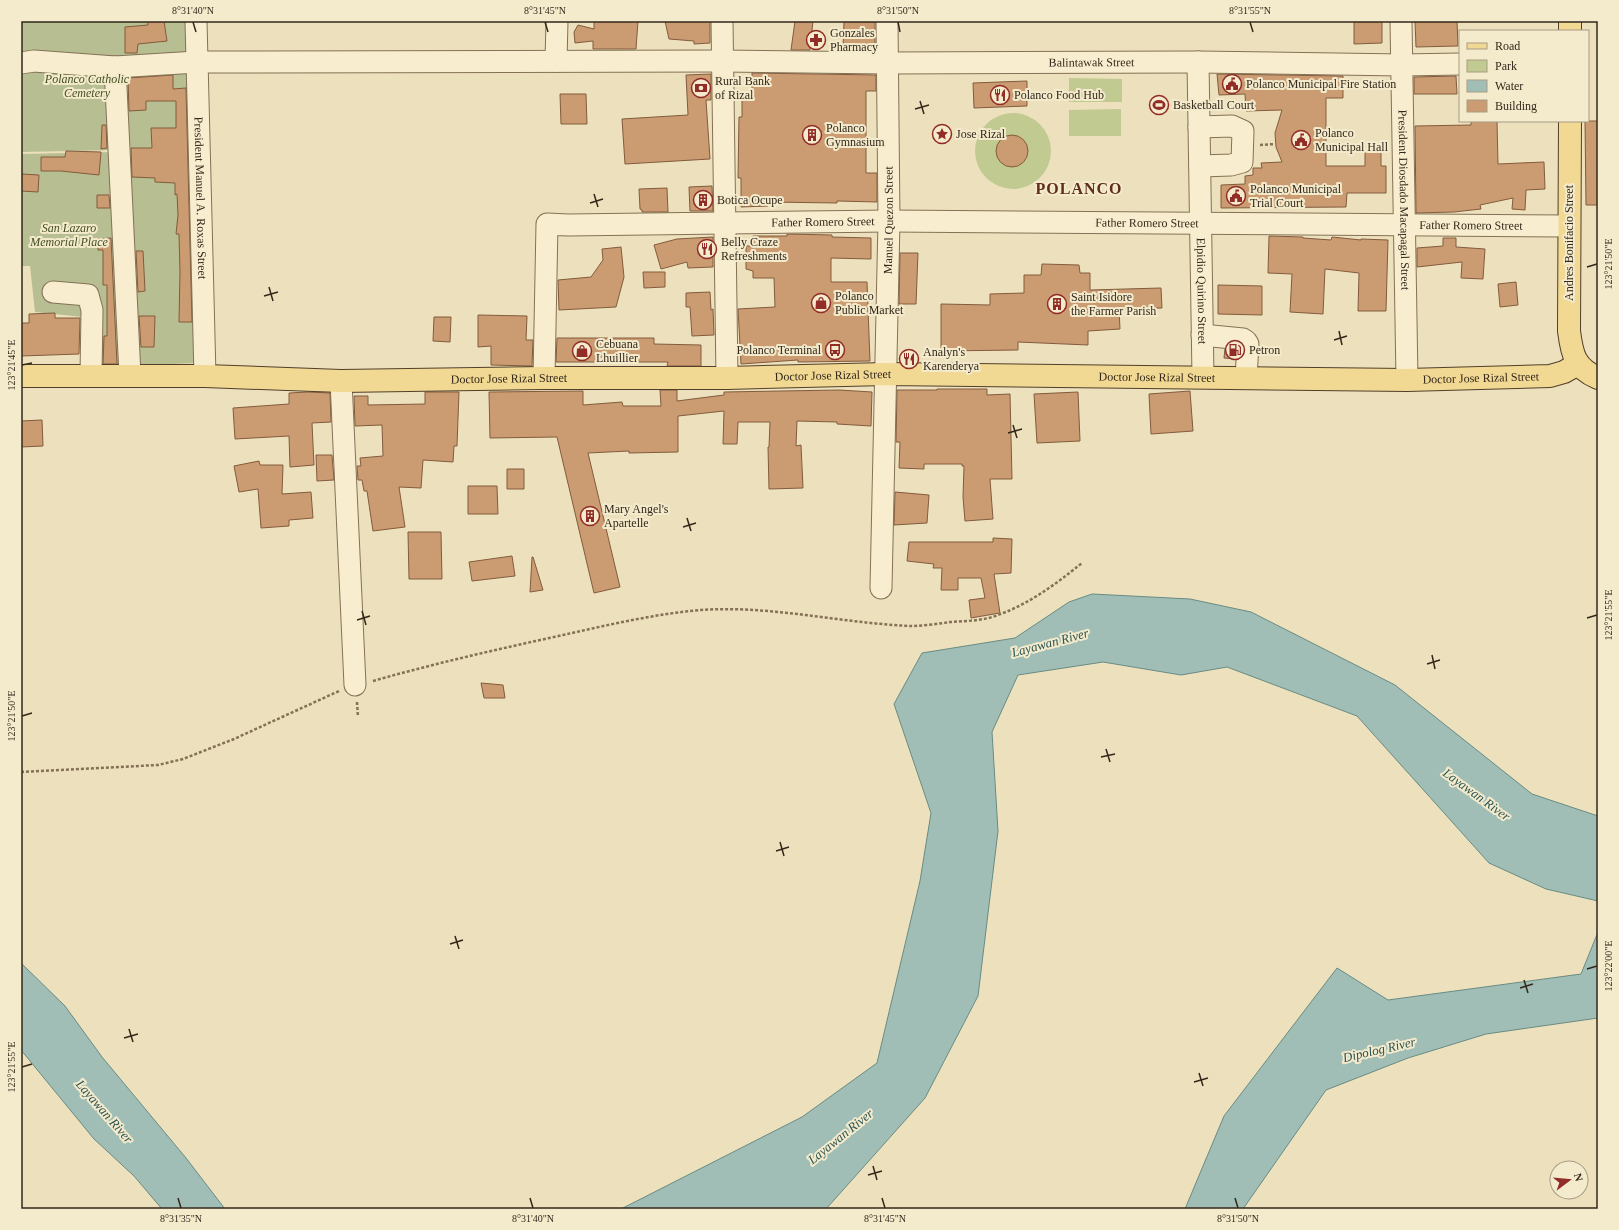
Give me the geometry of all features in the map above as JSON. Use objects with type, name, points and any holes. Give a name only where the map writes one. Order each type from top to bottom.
[{"type":"main road","name":"Andres Bonifacio Street","points":[[1570,122],[1569,331],[1572,351],[1578,364]]},
{"type":"main road","name":"Doctor Jose Rizal Street","points":[[21,376],[205,376],[341,381],[544,378],[727,378],[886,374],[1407,380],[1550,376],[1564,372],[1578,364]]},
{"type":"main road","points":[[1578,364],[1584,370],[1598,378]]},
{"type":"street","name":"President Manuel A. Roxas Street","points":[[196,21],[205,376]]},
{"type":"street","points":[[556,61],[557,21]]},
{"type":"street","points":[[722,21],[727,378]]},
{"type":"street","name":"Manuel Quezon Street","points":[[880,588],[889,221],[887,21]]},
{"type":"street","name":"President Diosdado Macapagal Street","points":[[1401,21],[1407,380]]},
{"type":"street","name":"Balintawak Street","points":[[21,63],[34,61],[115,67],[197,62],[722,60],[887,63],[1198,62],[1402,65],[1459,64]]},
{"type":"street","name":"Elpidio Quirino Street","points":[[1198,62],[1203,377]]},
{"type":"street","points":[[115,67],[130,375]]},
{"type":"street","points":[[1199,127],[1232,126],[1242,131],[1242,162],[1231,165],[1200,166]]},
{"type":"street","name":"Father Romero Street","points":[[544,378],[547,224],[889,221],[1569,226]]},
{"type":"street","points":[[53,292],[88,294],[92,310],[91,375]]},
{"type":"street","points":[[1202,335],[1246,340],[1248,344],[1246,378]]},
{"type":"street","points":[[341,381],[355,686]]},
{"type":"path","points":[[21,772],[158,765],[183,759],[234,739],[335,692],[355,686],[461,658],[629,621],[676,613],[703,610],[752,609],[912,626],[982,620],[1015,608],[1033,598],[1082,563]]},
{"type":"green space","name":"Polanco Catholic Cemetery","points":[[21,21],[187,21],[197,363],[126,366],[117,150],[21,152]]},
{"type":"green space","points":[[1069,78],[1122,79],[1122,102],[1069,102]]},
{"type":"green space","points":[[1121,109],[1121,136],[1069,136],[1069,110]]},
{"type":"green space","points":[[1013,113],[1028,116],[1040,124],[1048,136],[1051,151],[1048,166],[1040,178],[1028,186],[1013,189],[998,186],[986,178],[978,166],[975,151],[978,136],[986,124],[998,116]]},
{"type":"green space","name":"San Lazaro Memorial Place","points":[[114,152],[124,366],[84,366],[83,317],[35,312],[30,266],[21,266],[21,154]]},
{"type":"water","name":"Layawan River","points":[[1092,594],[1190,599],[1251,612],[1395,685],[1532,794],[1598,816],[1598,901],[1546,889],[1489,863],[1357,716],[1227,667],[1181,675],[1103,662],[1018,675],[992,732],[998,831],[978,996],[925,1098],[826,1209],[621,1209],[802,1117],[877,1063],[920,881],[931,813],[894,704],[922,653],[1015,638],[1069,602]]},
{"type":"water","name":"Dipolog River","points":[[1598,932],[1598,1018],[1486,1034],[1408,1058],[1326,1090],[1243,1209],[1185,1209],[1224,1116],[1337,968],[1388,1000],[1581,974]]},
{"type":"water","name":"Layawan River","points":[[21,963],[65,1006],[102,1057],[186,1158],[225,1209],[162,1209],[134,1176],[94,1139],[21,1050]]},
{"type":"building","points":[[148,21],[164,21],[167,41],[138,44],[137,53],[125,53],[125,27],[148,25]]},
{"type":"building","points":[[594,21],[638,21],[636,49],[593,49],[593,41],[575,43],[574,32],[578,25],[594,29]]},
{"type":"building","points":[[665,21],[710,21],[710,43],[694,44],[694,41],[669,39]]},
{"type":"building","points":[[795,21],[813,21],[810,50],[791,50]]},
{"type":"building","points":[[844,21],[875,22],[875,51],[843,50]]},
{"type":"building","points":[[1354,21],[1382,21],[1382,43],[1354,44]]},
{"type":"building","points":[[1415,21],[1457,21],[1458,46],[1416,47]]},
{"type":"building","points":[[752,73],[876,75],[876,91],[866,91],[866,173],[877,173],[877,202],[768,202],[768,206],[741,207],[741,178],[738,178],[739,117],[742,117],[742,97],[752,98]]},
{"type":"building","points":[[711,74],[711,100],[706,100],[710,159],[625,164],[622,119],[688,115],[686,75]]},
{"type":"building","points":[[1217,74],[1343,76],[1343,98],[1326,98],[1326,166],[1365,166],[1365,151],[1381,150],[1381,166],[1386,166],[1386,193],[1347,193],[1346,207],[1221,208],[1221,185],[1245,184],[1245,176],[1253,175],[1253,168],[1262,168],[1261,163],[1282,162],[1276,147],[1275,133],[1282,110],[1246,111],[1245,94],[1219,95]]},
{"type":"building","points":[[173,75],[173,89],[186,88],[192,322],[179,322],[179,234],[176,234],[178,215],[175,183],[155,182],[155,178],[132,177],[131,148],[152,148],[151,128],[176,128],[176,101],[146,101],[146,110],[129,111],[128,78]]},
{"type":"building","points":[[1456,76],[1457,94],[1414,94],[1414,77]]},
{"type":"building","name":"Polanco Food Hub","points":[[1027,81],[1027,106],[974,108],[973,83]]},
{"type":"building","points":[[560,94],[586,94],[587,124],[561,124]]},
{"type":"building","points":[[1598,121],[1598,205],[1586,205],[1585,122]]},
{"type":"building","points":[[1471,122],[1497,122],[1498,164],[1544,162],[1545,189],[1526,190],[1525,210],[1512,209],[1513,198],[1480,205],[1481,209],[1454,212],[1416,213],[1415,126],[1471,125]]},
{"type":"building","points":[[102,125],[106,125],[107,148],[101,149]]},
{"type":"building","points":[[1012,135],[1018,136],[1025,142],[1028,151],[1027,157],[1021,164],[1012,167],[1006,166],[999,160],[996,151],[997,145],[1003,138]]},
{"type":"building","points":[[66,151],[101,152],[99,175],[61,171],[41,171],[41,157],[65,157]]},
{"type":"building","points":[[21,174],[39,175],[38,192],[21,191]]},
{"type":"building","name":"Botica Ocupe","points":[[712,186],[713,211],[690,211],[689,187]]},
{"type":"building","points":[[667,188],[668,212],[642,212],[640,209],[639,189]]},
{"type":"building","points":[[97,195],[109,195],[110,208],[97,208]]},
{"type":"building","points":[[787,234],[871,238],[871,259],[831,258],[831,282],[867,282],[870,361],[798,362],[798,360],[741,364],[738,309],[775,307],[774,278],[753,278],[753,271],[746,269],[746,246],[753,246],[753,236],[787,236]]},
{"type":"building","points":[[1269,236],[1331,240],[1332,237],[1361,240],[1388,240],[1386,311],[1358,311],[1359,273],[1325,269],[1323,314],[1290,312],[1292,274],[1268,273]]},
{"type":"building","points":[[713,237],[713,267],[688,268],[687,262],[661,269],[654,245],[677,239]]},
{"type":"building","points":[[111,238],[117,364],[103,364],[104,336],[107,336],[107,285],[103,285],[103,250],[98,250],[98,239]]},
{"type":"building","points":[[1443,238],[1456,238],[1456,247],[1485,249],[1483,279],[1461,278],[1462,262],[1417,267],[1417,248],[1443,246]]},
{"type":"building","points":[[621,247],[624,277],[616,307],[559,310],[558,280],[591,277],[603,260],[602,249]]},
{"type":"building","points":[[136,251],[143,251],[145,291],[138,292]]},
{"type":"building","points":[[900,253],[918,253],[916,304],[899,304]]},
{"type":"building","points":[[1042,264],[1079,265],[1080,273],[1090,273],[1090,290],[1161,288],[1162,308],[1119,309],[1120,329],[1088,331],[1088,345],[1018,342],[1018,350],[941,351],[941,304],[990,305],[990,294],[1024,293],[1024,275],[1041,275]]},
{"type":"building","points":[[643,272],[665,272],[665,287],[644,288]]},
{"type":"building","points":[[1516,282],[1518,305],[1500,307],[1498,284]]},
{"type":"building","points":[[1218,285],[1262,286],[1262,315],[1218,314]]},
{"type":"building","points":[[710,292],[711,310],[713,309],[714,335],[692,336],[690,307],[686,307],[686,293]]},
{"type":"building","points":[[55,313],[55,318],[80,318],[79,354],[21,356],[21,323],[29,323],[29,314]]},
{"type":"building","points":[[478,315],[527,316],[526,340],[533,340],[532,366],[491,365],[491,346],[478,347]]},
{"type":"building","points":[[139,316],[155,316],[154,347],[141,347]]},
{"type":"building","points":[[434,317],[451,317],[450,342],[433,341]]},
{"type":"building","points":[[557,338],[654,338],[654,344],[701,345],[701,366],[667,366],[668,362],[556,362]]},
{"type":"building","points":[[1225,349],[1236,350],[1235,359],[1224,358]]},
{"type":"building","points":[[987,389],[987,395],[1010,394],[1012,479],[990,479],[993,519],[965,521],[963,497],[964,466],[962,466],[962,464],[924,464],[924,469],[899,468],[900,442],[896,442],[897,390]]},
{"type":"building","points":[[660,390],[677,390],[677,401],[724,395],[724,392],[839,390],[872,392],[871,426],[837,424],[837,422],[797,421],[796,446],[801,445],[803,488],[769,489],[768,447],[770,422],[738,422],[737,444],[723,444],[724,411],[678,416],[678,452],[629,453],[629,451],[588,453],[620,587],[594,593],[557,437],[490,438],[489,392],[583,391],[583,405],[622,402],[623,406],[661,406]]},
{"type":"building","points":[[1190,391],[1193,431],[1151,434],[1149,394]]},
{"type":"building","points":[[425,392],[459,392],[457,446],[454,446],[453,462],[423,460],[421,488],[399,487],[405,527],[373,531],[367,491],[364,491],[362,480],[358,480],[357,466],[361,466],[360,458],[383,456],[382,425],[355,426],[354,396],[368,396],[368,405],[425,404]]},
{"type":"building","points":[[1078,392],[1080,441],[1037,443],[1034,394]]},
{"type":"building","points":[[289,393],[330,393],[331,422],[312,423],[314,465],[290,467],[289,436],[235,439],[233,408],[289,404]]},
{"type":"building","points":[[42,420],[43,446],[21,447],[21,421]]},
{"type":"building","points":[[316,455],[332,455],[334,480],[317,481]]},
{"type":"building","points":[[259,461],[260,465],[283,465],[282,494],[311,492],[313,518],[289,520],[289,526],[261,528],[258,489],[239,492],[234,466]]},
{"type":"building","points":[[507,469],[524,469],[524,489],[507,489]]},
{"type":"building","points":[[468,486],[497,486],[498,514],[468,514]]},
{"type":"building","points":[[895,492],[929,495],[927,523],[894,525]]},
{"type":"building","points":[[408,532],[441,532],[442,579],[409,579]]},
{"type":"building","points":[[993,538],[1012,539],[1011,573],[994,574],[1000,613],[971,618],[969,600],[985,598],[981,578],[958,578],[958,590],[941,590],[942,568],[933,568],[934,564],[907,561],[909,542],[993,542]]},
{"type":"building","points":[[512,556],[515,576],[472,581],[469,562]]},
{"type":"building","points":[[532,557],[543,590],[530,592]]},
{"type":"building","points":[[481,683],[503,685],[505,698],[484,698]]},
{"type":"place","name":"Gonzales Pharmacy","points":[[816,40]]},
{"type":"place","name":"Polanco Municipal Fire Station","points":[[1232,84]]},
{"type":"place","name":"Rural Bank of Rizal","points":[[701,88]]},
{"type":"place","name":"Polanco Food Hub","points":[[1000,95]]},
{"type":"place","name":"Basketball Court","points":[[1159,105]]},
{"type":"place","name":"Jose Rizal","points":[[942,134]]},
{"type":"place","name":"Polanco Gymnasium","points":[[812,135]]},
{"type":"place","name":"Polanco Municipal Hall","points":[[1301,140]]},
{"type":"place","name":"Polanco Municipal Trial Court","points":[[1236,196]]},
{"type":"place","name":"Botica Ocupe","points":[[703,200]]},
{"type":"place","name":"Belly Craze Refreshments","points":[[707,249]]},
{"type":"place","name":"Polanco Public Market","points":[[821,303]]},
{"type":"place","name":"Saint Isidore the Farmer Parish","points":[[1057,304]]},
{"type":"place","name":"Polanco Terminal","points":[[835,350]]},
{"type":"place","name":"Petron","points":[[1235,350]]},
{"type":"place","name":"Cebuana Lhuillier","points":[[582,351]]},
{"type":"place","name":"Analyn's Karenderya","points":[[909,359]]},
{"type":"place","name":"Mary Angel's Apartelle","points":[[590,516]]},
{"type":"district","name":"POLANCO","points":[[1079,188]]}]
